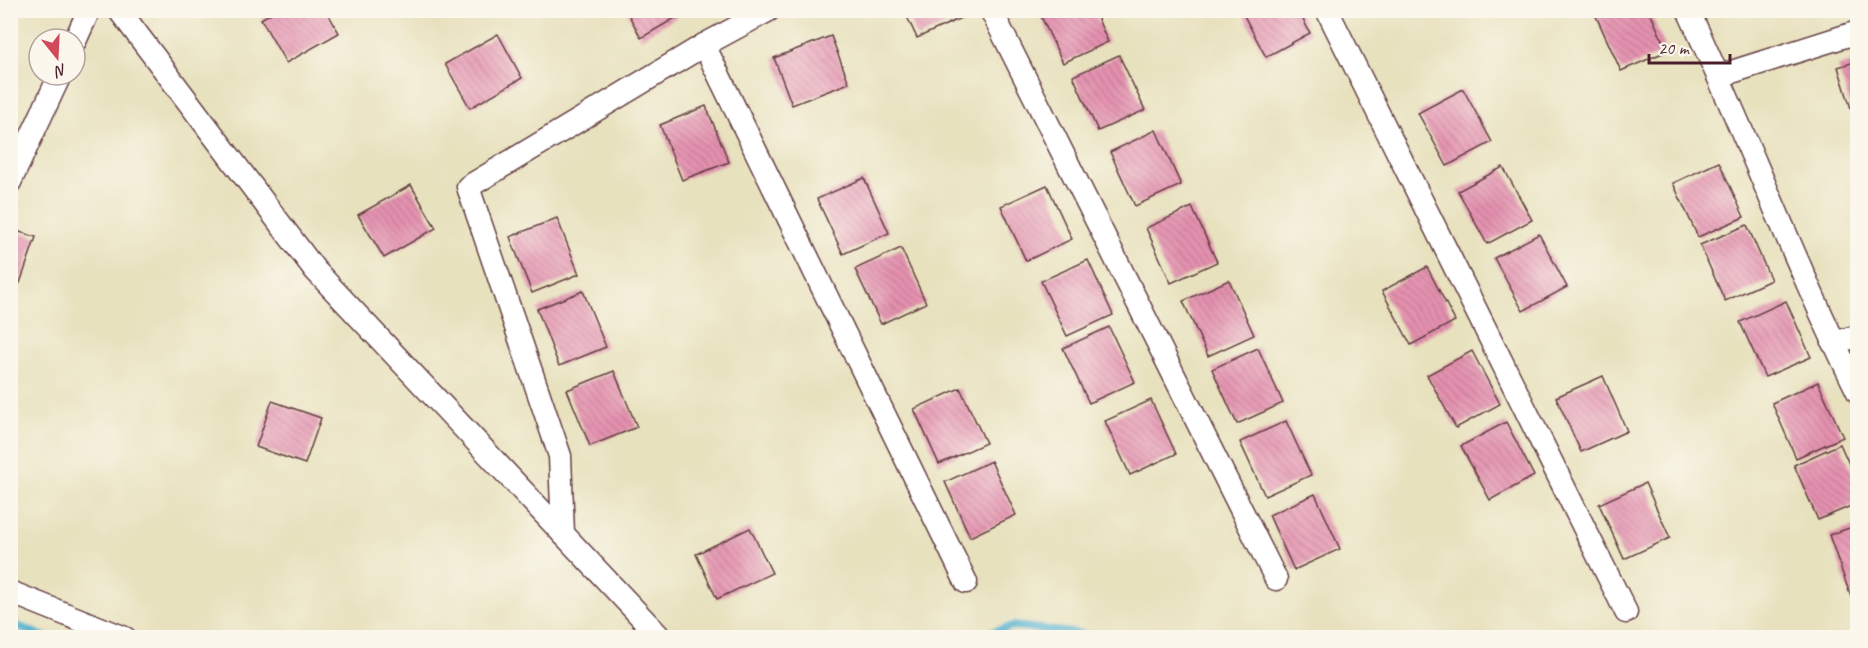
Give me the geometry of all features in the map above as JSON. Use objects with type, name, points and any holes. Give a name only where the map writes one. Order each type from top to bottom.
[{"type":"street","points":[[82,27],[89,10]]},
{"type":"street","points":[[119,10],[315,270],[661,638]]},
{"type":"street","points":[[563,534],[560,456],[468,187],[704,45],[769,10]]},
{"type":"street","points":[[991,10],[1276,579]]},
{"type":"street","points":[[1327,10],[1626,612]]},
{"type":"street","points":[[1688,10],[1719,76],[1833,343],[1857,392]]},
{"type":"street","points":[[1719,76],[1857,32]]},
{"type":"street","points":[[704,45],[966,582]]},
{"type":"street","points":[[10,182],[54,87]]},
{"type":"street","points":[[1833,343],[1857,336]]},
{"type":"street","points":[[10,592],[125,638]]},
{"type":"building","points":[[276,10],[326,10],[339,33],[286,63],[261,19]]},
{"type":"building","points":[[626,10],[689,10],[641,38]]},
{"type":"building","points":[[904,10],[960,10],[963,17],[917,38]]},
{"type":"building","points":[[1038,10],[1094,10],[1108,42],[1063,63]]},
{"type":"building","points":[[1241,10],[1298,10],[1310,33],[1266,57]]},
{"type":"building","points":[[1609,10],[1649,10],[1667,51],[1621,71],[1596,16]]},
{"type":"building","points":[[498,34],[522,78],[470,108],[445,64]]},
{"type":"building","points":[[831,36],[849,83],[792,105],[774,58]]},
{"type":"building","points":[[1119,55],[1145,110],[1098,131],[1073,76]]},
{"type":"building","points":[[1858,61],[1858,113],[1853,115],[1838,67]]},
{"type":"building","points":[[1463,89],[1492,142],[1447,166],[1418,113]]},
{"type":"building","points":[[706,106],[729,162],[682,180],[660,125]]},
{"type":"building","points":[[1156,130],[1181,185],[1135,206],[1110,152]]},
{"type":"building","points":[[1719,162],[1744,217],[1698,237],[1673,183]]},
{"type":"building","points":[[1503,167],[1532,220],[1487,244],[1458,191]]},
{"type":"building","points":[[864,178],[889,233],[843,254],[817,199]]},
{"type":"building","points":[[411,185],[436,228],[384,258],[358,215]]},
{"type":"building","points":[[1047,185],[1072,239],[1026,261],[1001,206]]},
{"type":"building","points":[[1192,207],[1217,262],[1171,283],[1146,228]]},
{"type":"building","points":[[557,218],[579,274],[532,293],[510,237]]},
{"type":"building","points":[[1747,225],[1771,280],[1725,301],[1700,245]]},
{"type":"building","points":[[10,229],[36,237],[20,283],[10,280]]},
{"type":"building","points":[[1539,234],[1567,287],[1523,311],[1494,258]]},
{"type":"building","points":[[901,248],[926,303],[881,324],[855,269]]},
{"type":"building","points":[[1088,260],[1113,315],[1067,336],[1041,281]]},
{"type":"building","points":[[1427,267],[1455,321],[1411,345],[1382,291]]},
{"type":"building","points":[[1229,280],[1254,335],[1208,356],[1183,301]]},
{"type":"building","points":[[583,291],[606,347],[559,366],[537,309]]},
{"type":"building","points":[[1786,301],[1811,357],[1765,377],[1740,322]]},
{"type":"building","points":[[1109,327],[1135,382],[1089,403],[1063,348]]},
{"type":"building","points":[[1258,348],[1283,403],[1237,424],[1212,369]]},
{"type":"building","points":[[1472,351],[1500,404],[1456,428],[1427,375]]},
{"type":"building","points":[[614,371],[637,427],[590,446],[567,390]]},
{"type":"building","points":[[1603,376],[1627,431],[1581,452],[1556,397]]},
{"type":"building","points":[[1818,382],[1843,437],[1796,458],[1772,403]]},
{"type":"building","points":[[960,388],[986,443],[939,464],[914,409]]},
{"type":"building","points":[[1151,400],[1176,454],[1130,475],[1105,421]]},
{"type":"building","points":[[272,401],[321,418],[305,464],[256,447]]},
{"type":"building","points":[[1286,421],[1311,475],[1265,496],[1240,442]]},
{"type":"building","points":[[1506,422],[1534,476],[1490,500],[1461,446]]},
{"type":"building","points":[[1840,444],[1858,484],[1858,503],[1818,520],[1794,465]]},
{"type":"building","points":[[991,461],[1016,515],[970,537],[945,482]]},
{"type":"building","points":[[1645,483],[1670,538],[1624,559],[1599,504]]},
{"type":"building","points":[[1315,494],[1340,549],[1294,570],[1269,515]]},
{"type":"building","points":[[1858,525],[1858,594],[1851,597],[1829,535]]},
{"type":"building","points":[[750,528],[772,573],[717,599],[696,554]]},
{"type":"waterway","points":[[10,623],[47,638]]},
{"type":"waterway","points":[[970,638],[1014,626],[1113,638]]}]
